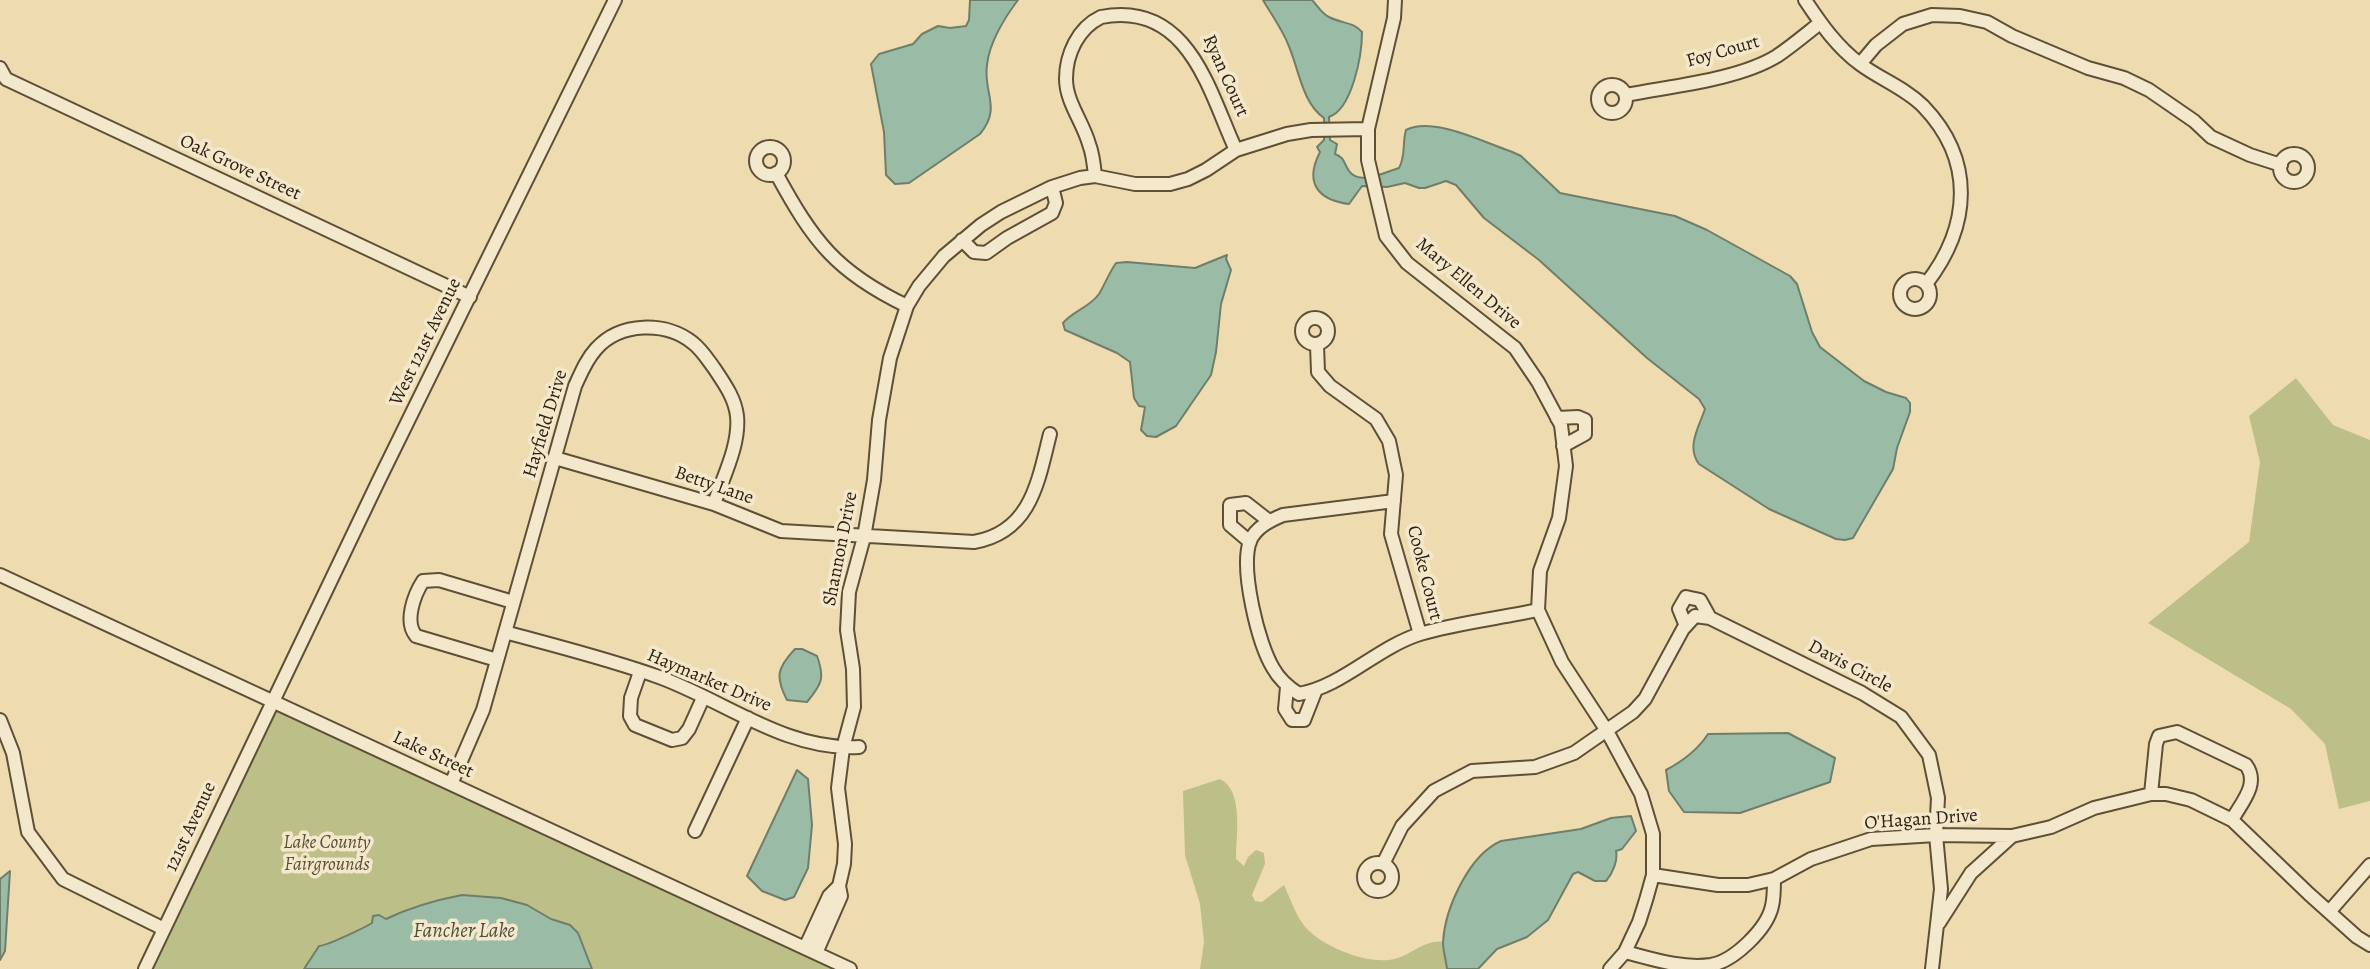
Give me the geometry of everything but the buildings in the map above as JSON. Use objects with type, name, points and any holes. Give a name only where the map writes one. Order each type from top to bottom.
[{"type":"street","name":"West 121st Avenue","points":[[272,702],[615,0]]},
{"type":"street","name":"Mary Ellen Drive","points":[[1395,0],[1394,18],[1368,129],[1368,160],[1386,236],[1407,263],[1515,348],[1561,425],[1566,466],[1559,518],[1540,571],[1538,610],[1562,662],[1607,731],[1641,794],[1653,834],[1653,875],[1639,922],[1625,951],[1610,969]]},
{"type":"street","points":[[1805,0],[1820,23],[1845,52],[1921,104],[1943,131],[1953,149],[1961,178],[1959,219],[1948,252],[1926,284]]},
{"type":"street","name":"Ryan Court","points":[[1095,176],[1089,144],[1068,96],[1066,66],[1070,53],[1086,27],[1097,19],[1122,10],[1157,13],[1181,29],[1192,43],[1236,150]]},
{"type":"street","points":[[1860,64],[1877,45],[1903,24],[1932,15],[1960,16],[1987,22],[2012,36],[2088,68],[2124,78],[2149,90],[2194,121],[2211,137],[2250,155],[2281,165]]},
{"type":"street","name":"Foy Court","points":[[1626,96],[1729,75],[1754,67],[1776,56],[1820,23]]},
{"type":"street","name":"Oak Grove Street","points":[[0,68],[6,79],[470,297]]},
{"type":"street","name":"Shannon Drive","points":[[811,950],[829,896],[839,886],[845,844],[838,788],[843,748],[854,707],[853,669],[847,630],[849,592],[874,480],[879,420],[890,358],[907,306],[931,271],[962,240],[1001,212],[1052,187],[1095,176],[1135,184],[1170,184],[1197,174],[1236,150],[1287,134],[1311,130],[1368,129]]},
{"type":"street","points":[[776,173],[811,233],[841,266],[876,291],[907,306]]},
{"type":"street","points":[[962,240],[974,252],[986,253],[1052,213],[1056,203],[1052,187]]},
{"type":"street","name":"Hayfield Drive","points":[[450,784],[477,726],[575,386],[584,364],[597,347],[614,335],[653,327],[668,329],[685,337],[705,356],[732,397],[737,414],[735,440],[714,504]]},
{"type":"street","name":"Cooke Court","points":[[1317,345],[1318,372],[1330,386],[1376,419],[1389,441],[1396,475],[1391,534],[1420,634]]},
{"type":"street","points":[[1557,418],[1578,417],[1585,420],[1585,433],[1563,446]]},
{"type":"street","name":"Betty Lane","points":[[555,458],[714,504],[781,531],[974,542],[991,539],[1008,530],[1028,503],[1038,481],[1050,434]]},
{"type":"street","points":[[1394,501],[1283,515],[1269,521],[1250,541],[1248,588],[1264,652],[1287,687],[1299,694],[1315,692],[1380,652],[1420,634],[1538,610]]},
{"type":"street","points":[[1250,541],[1230,525],[1230,505],[1246,503],[1269,521]]},
{"type":"street","name":"Lake Street","points":[[0,575],[850,969]]},
{"type":"street","points":[[497,660],[416,636],[411,630],[410,621],[419,587],[423,581],[439,580],[513,602]]},
{"type":"street","points":[[1383,864],[1402,825],[1434,791],[1472,771],[1535,767],[1574,753],[1633,712],[1645,699],[1690,621],[1679,609],[1686,597],[1700,600],[1710,618]]},
{"type":"street","name":"Davis Circle","points":[[1690,621],[1710,618],[1862,693],[1901,717],[1928,755],[1938,798],[1936,835],[1941,889],[1932,969]]},
{"type":"street","name":"Haymarket Drive","points":[[505,632],[660,677],[802,741],[843,748],[859,747]]},
{"type":"street","points":[[640,672],[631,698],[630,716],[635,725],[672,740],[682,737],[689,729],[703,698]]},
{"type":"street","points":[[1287,687],[1285,709],[1292,720],[1304,720],[1315,692]]},
{"type":"street","name":"121st Avenue","points":[[145,969],[272,702]]},
{"type":"street","points":[[695,831],[748,718]]},
{"type":"street","points":[[0,720],[13,753],[28,832],[63,879],[164,929]]},
{"type":"street","points":[[2151,794],[2156,744],[2160,736],[2177,732],[2246,765],[2251,772],[2249,790],[2232,820]]},
{"type":"street","name":"O'Hagan Drive","points":[[1653,875],[1718,885],[1748,885],[1774,879],[1811,859],[1871,839],[1936,835],[2012,836],[2051,827],[2094,808],[2151,794],[2166,794],[2191,800],[2232,820],[2329,912],[2370,944]]},
{"type":"street","name":"Davis Circle","points":[[1937,926],[1971,873],[2012,836]]},
{"type":"street","points":[[2329,912],[2370,865]]},
{"type":"street","points":[[1625,951],[1679,965],[1713,965],[1737,953],[1757,933],[1772,908],[1774,879]]},
{"type":"green space","points":[[2296,378],[2333,425],[2370,440],[2370,801],[2339,809],[2325,744],[2291,709],[2148,623],[2249,542],[2260,462],[2249,416]]},
{"type":"green space","name":"Lake County Fairgrounds","points":[[272,702],[848,969],[144,969]]},
{"type":"green space","points":[[1220,779],[1228,785],[1236,803],[1236,859],[1244,866],[1248,857],[1256,850],[1264,853],[1265,864],[1252,895],[1255,901],[1262,902],[1284,885],[1303,924],[1325,943],[1362,958],[1387,960],[1431,943],[1443,942],[1447,969],[1200,969],[1204,942],[1200,904],[1185,855],[1183,791]]},
{"type":"water","points":[[970,0],[1018,0],[998,31],[988,57],[986,75],[990,116],[980,134],[909,183],[895,184],[886,175],[884,132],[871,64],[879,54],[913,44],[922,34],[938,26],[966,26]]},
{"type":"water","points":[[1263,0],[1312,0],[1326,15],[1362,32],[1358,67],[1350,93],[1337,112],[1329,117],[1330,140],[1337,144],[1335,154],[1354,175],[1373,177],[1399,168],[1406,130],[1429,126],[1443,128],[1521,156],[1560,193],[1675,216],[1707,230],[1790,276],[1797,284],[1812,332],[1820,347],[1864,381],[1906,398],[1910,403],[1910,412],[1897,448],[1893,469],[1853,538],[1836,539],[1769,509],[1699,464],[1695,457],[1694,444],[1705,409],[1699,399],[1647,358],[1539,260],[1484,218],[1456,185],[1446,181],[1425,188],[1405,183],[1387,187],[1362,186],[1349,204],[1329,199],[1322,194],[1314,181],[1313,173],[1320,152],[1317,147],[1324,140],[1324,118],[1306,95],[1286,38]]},
{"type":"water","points":[[1227,255],[1231,270],[1221,304],[1211,375],[1176,426],[1156,437],[1147,436],[1141,430],[1145,407],[1139,406],[1134,398],[1130,362],[1117,353],[1065,330],[1063,323],[1099,294],[1116,263],[1195,268]]},
{"type":"water","points":[[795,649],[802,649],[817,656],[819,664],[821,680],[807,702],[787,700],[781,685],[781,667]]},
{"type":"water","points":[[1788,733],[1835,758],[1830,782],[1740,813],[1684,812],[1669,791],[1666,770],[1689,755],[1708,734]]},
{"type":"water","points":[[797,770],[808,779],[812,825],[808,868],[794,897],[785,900],[762,891],[747,876]]},
{"type":"water","points":[[1631,816],[1636,831],[1622,849],[1616,851],[1614,866],[1606,881],[1595,881],[1578,872],[1573,874],[1548,920],[1527,937],[1497,949],[1478,969],[1447,969],[1443,942],[1448,914],[1469,870],[1489,848],[1501,841],[1581,829],[1611,818]]},
{"type":"water","points":[[10,871],[5,951],[0,960],[0,879]]},
{"type":"water","name":"Fancher Lake","points":[[462,895],[501,898],[527,905],[551,919],[570,925],[578,933],[592,969],[304,969],[319,946],[372,923],[373,916],[379,915],[386,919],[424,904]]}]
